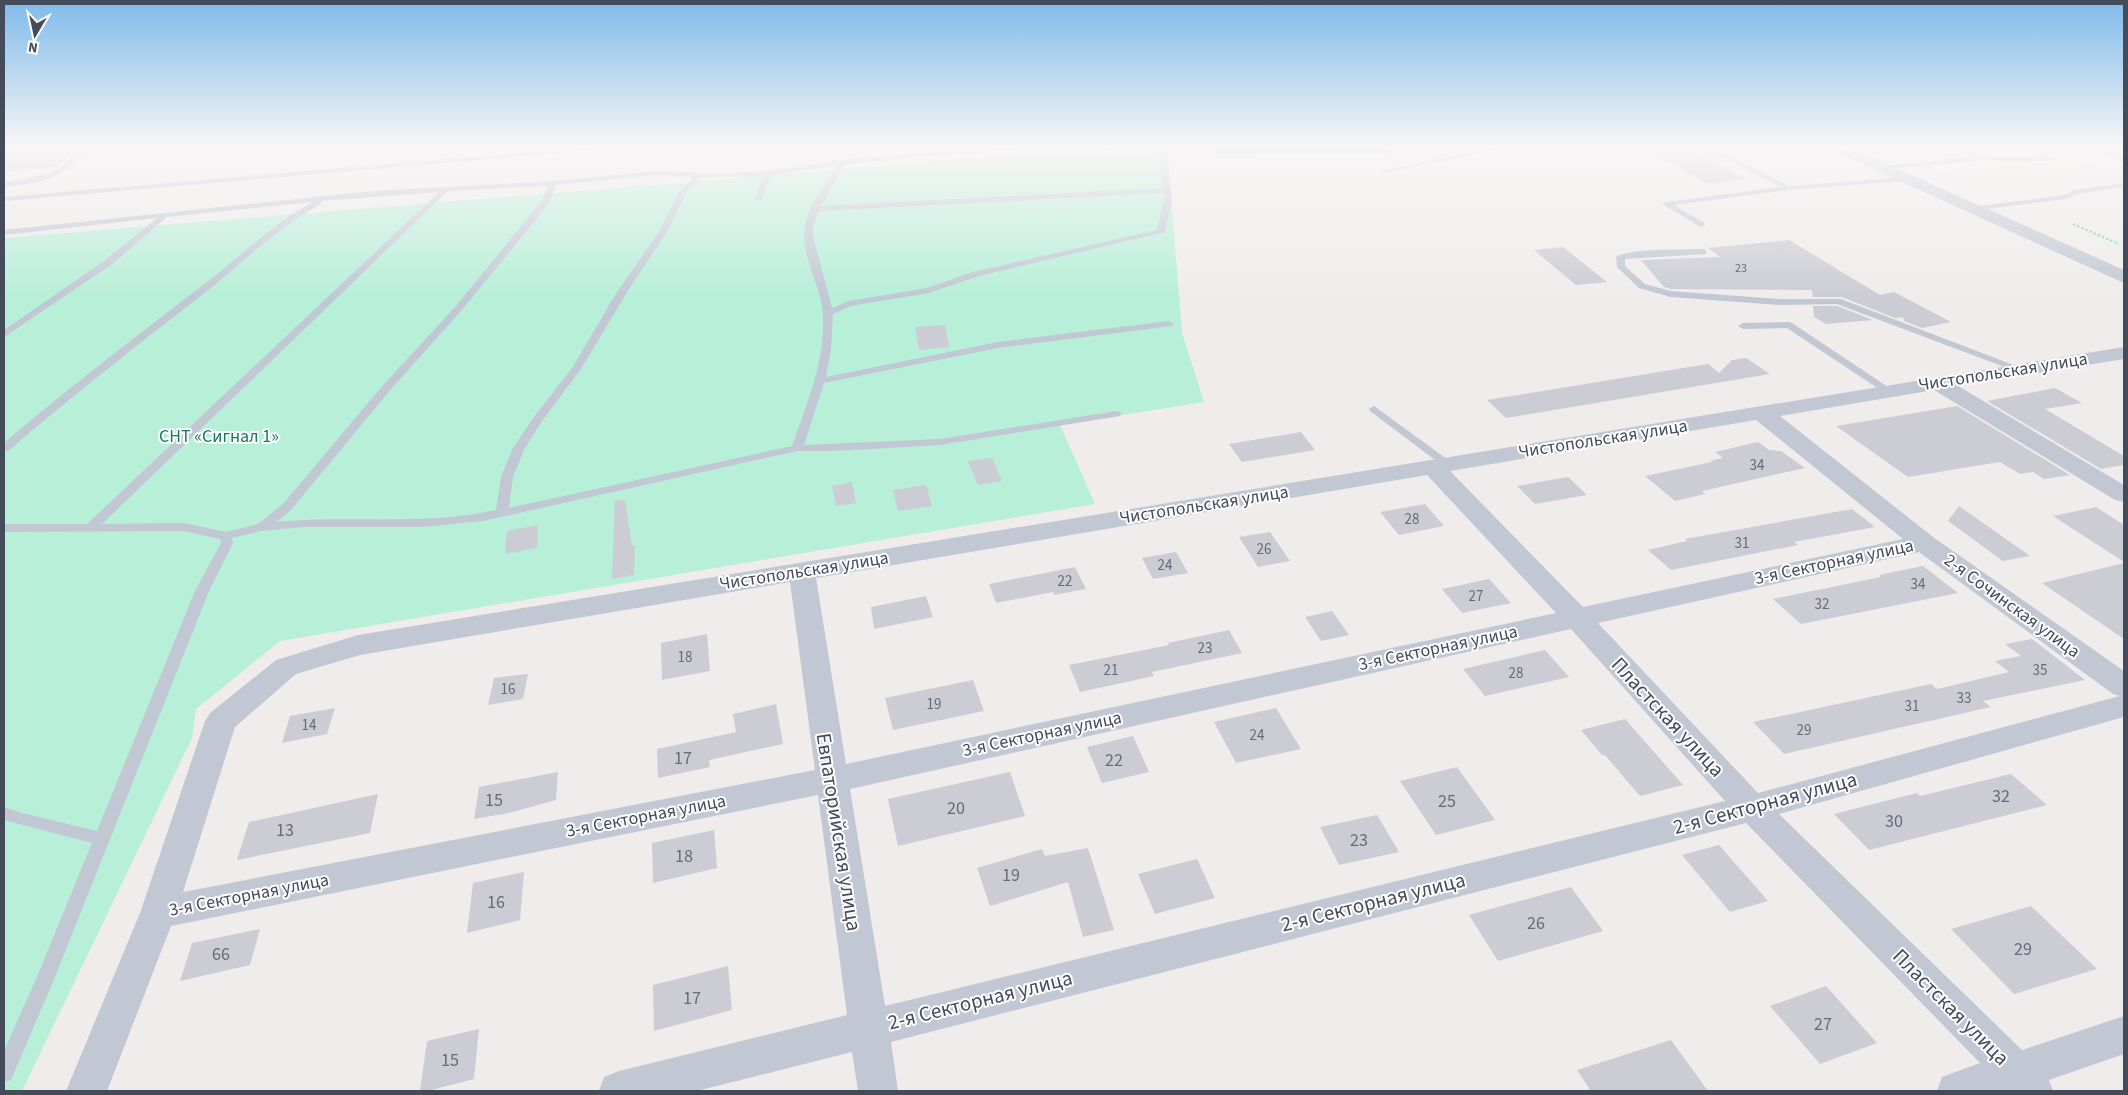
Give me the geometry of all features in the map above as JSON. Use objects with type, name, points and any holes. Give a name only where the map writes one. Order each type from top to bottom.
[{"type":"street","points":[[1943,196],[2124,277]]},
{"type":"street","name":"Чистопольская улица","points":[[158,913],[221,721],[286,667],[358,645],[2124,353]]},
{"type":"street","points":[[1938,383],[2124,495]]},
{"type":"street","name":"2-я Сочинская улица","points":[[1761,412],[1924,543],[2124,686]]},
{"type":"street","name":"Пластская улица","points":[[1440,466],[1752,808],[2024,1081]]},
{"type":"street","name":"3-я Секторная улица","points":[[158,913],[831,780],[1924,543]]},
{"type":"street","name":"Евпаторийская улица","points":[[802,572],[878,1091]]},
{"type":"street","name":"2-я Секторная улица","points":[[619,1091],[1752,808],[2124,706]]},
{"type":"street","points":[[87,1091],[158,913]]},
{"type":"street","points":[[1957,1091],[2024,1081],[2124,1035]]},
{"type":"lane","points":[[4,199],[37,196]]},
{"type":"lane","points":[[4,232],[352,196]]},
{"type":"lane","points":[[90,528],[439,196]]},
{"type":"lane","points":[[262,527],[287,507],[388,386],[458,309],[545,202],[547,196]]},
{"type":"lane","points":[[502,513],[507,477],[518,450],[537,420],[576,369],[622,292],[663,232],[681,196]]},
{"type":"lane","points":[[797,448],[826,358],[828,313],[808,236],[809,224],[824,196]]},
{"type":"lane","points":[[817,209],[1055,196]]},
{"type":"lane","points":[[828,313],[849,304],[929,290],[976,274],[1161,232],[1168,196]]},
{"type":"lane","points":[[1701,225],[1666,204],[1726,196]]},
{"type":"lane","points":[[1972,209],[2068,196]]},
{"type":"lane","points":[[4,449],[274,230],[301,210],[327,198]]},
{"type":"lane","points":[[4,334],[116,256],[148,232],[166,215]]},
{"type":"lane","points":[[4,242],[22,230]]},
{"type":"lane","points":[[1704,252],[1637,254],[1620,257],[1621,267],[1642,286],[1671,294],[1779,302],[1838,301],[2019,369]]},
{"type":"lane","points":[[820,381],[998,345],[1169,324]]},
{"type":"lane","points":[[1743,326],[1789,325],[1889,391]]},
{"type":"lane","points":[[1374,409],[1440,466]]},
{"type":"lane","points":[[4,528],[184,527],[226,536],[262,527],[304,523],[422,523],[502,513],[797,448],[835,448],[940,442],[1116,414]]},
{"type":"lane","points":[[4,1073],[46,977],[202,590],[227,543],[226,536]]},
{"type":"lane","points":[[4,813],[20,819],[102,839]]},
{"type":"path","points":[[2073,224],[2119,244]]},
{"type":"green space","name":"СНТ «Сигнал 1»","points":[[515,196],[1171,196],[1182,333],[1204,402],[1060,425],[1095,504],[280,641],[196,709],[192,738],[22,1091],[4,1091],[4,238]]},
{"type":"building","points":[[1789,240],[1880,295],[1894,292],[1951,322],[1922,328],[1904,321],[1903,317],[1895,318],[1842,297],[1813,297],[1812,290],[1671,289],[1664,287],[1641,260],[1720,257],[1708,248]]},
{"type":"building","points":[[1563,247],[1607,282],[1576,285],[1534,250]]},
{"type":"building","points":[[1813,306],[1837,306],[1873,320],[1826,324],[1814,317]]},
{"type":"building","points":[[945,325],[949,347],[919,350],[915,327]]},
{"type":"building","points":[[1746,358],[1770,374],[1506,418],[1487,400],[1708,364],[1719,373],[1732,360]]},
{"type":"building","points":[[2055,388],[2082,403],[2045,409],[2124,456],[2124,465],[2101,469],[1987,401]]},
{"type":"building","points":[[1957,406],[2070,475],[2044,479],[2033,472],[2020,474],[2000,462],[1908,477],[1836,426]]},
{"type":"building","points":[[1301,432],[1315,450],[1242,462],[1229,444]]},
{"type":"building","points":[[1758,442],[1769,450],[1781,451],[1805,468],[1702,491],[1705,494],[1675,501],[1645,476],[1712,462],[1710,461],[1723,458],[1715,452]]},
{"type":"building","points":[[992,458],[1002,481],[978,485],[968,461]]},
{"type":"building","points":[[1568,477],[1587,495],[1535,504],[1517,486]]},
{"type":"building","points":[[852,482],[856,503],[836,506],[832,486]]},
{"type":"building","points":[[926,485],[932,506],[898,511],[893,490]]},
{"type":"building","points":[[615,500],[625,500],[632,546],[635,545],[634,575],[612,579]]},
{"type":"building","points":[[1425,504],[1444,526],[1399,535],[1380,512]]},
{"type":"building","points":[[1959,506],[2030,556],[2003,561],[1948,521]]},
{"type":"building","points":[[2096,507],[2124,525],[2124,562],[2053,516]]},
{"type":"building","points":[[1852,509],[1875,527],[1794,542],[1798,545],[1671,570],[1648,550],[1687,541],[1685,539]]},
{"type":"building","points":[[538,525],[537,548],[505,554],[507,531]]},
{"type":"building","points":[[1270,532],[1290,561],[1258,567],[1239,537]]},
{"type":"building","points":[[1176,552],[1188,573],[1153,579],[1142,558]]},
{"type":"building","points":[[2124,563],[2124,639],[2042,583]]},
{"type":"building","points":[[1923,566],[1958,593],[1801,624],[1773,599],[1881,577],[1879,575]]},
{"type":"building","points":[[1075,567],[1086,589],[1054,595],[1053,592],[996,603],[989,584]]},
{"type":"building","points":[[1489,579],[1511,603],[1462,613],[1442,589]]},
{"type":"building","points":[[926,596],[933,617],[874,629],[871,607]]},
{"type":"building","points":[[1332,611],[1349,635],[1321,641],[1305,617]]},
{"type":"building","points":[[1229,630],[1242,653],[1152,672],[1154,676],[1080,692],[1069,665],[1169,645],[1168,643]]},
{"type":"building","points":[[707,634],[710,671],[662,680],[661,643]]},
{"type":"building","points":[[2032,639],[2085,680],[1983,701],[1991,707],[1784,754],[1753,722],[1931,684],[1937,689],[2009,672],[1995,661],[2021,656],[2005,644]]},
{"type":"building","points":[[1545,650],[1569,677],[1485,696],[1463,669]]},
{"type":"building","points":[[528,674],[523,699],[488,705],[494,678]]},
{"type":"building","points":[[973,680],[984,711],[893,730],[885,698]]},
{"type":"building","points":[[776,704],[783,744],[709,760],[710,767],[658,778],[657,749],[736,732],[733,714]]},
{"type":"building","points":[[335,708],[327,734],[282,743],[290,716]]},
{"type":"building","points":[[1276,708],[1301,749],[1236,763],[1214,722]]},
{"type":"building","points":[[1625,719],[1683,785],[1640,796],[1581,730]]},
{"type":"building","points":[[1133,736],[1149,772],[1102,783],[1087,747]]},
{"type":"building","points":[[1457,767],[1495,820],[1436,835],[1400,781]]},
{"type":"building","points":[[558,772],[556,800],[509,813],[474,819],[479,787]]},
{"type":"building","points":[[1010,772],[1025,816],[898,846],[888,799]]},
{"type":"building","points":[[2011,774],[2047,805],[1869,850],[1834,814],[1917,793],[1920,796]]},
{"type":"building","points":[[378,794],[370,833],[237,860],[249,822]]},
{"type":"building","points":[[1377,815],[1399,852],[1339,865],[1320,827]]},
{"type":"building","points":[[714,830],[717,868],[653,883],[652,843]]},
{"type":"building","points":[[1719,845],[1768,901],[1730,912],[1682,855]]},
{"type":"building","points":[[1088,848],[1114,930],[1083,937],[1068,882],[990,906],[977,868],[1042,849],[1045,856]]},
{"type":"building","points":[[1197,859],[1215,898],[1155,914],[1138,874]]},
{"type":"building","points":[[524,872],[520,920],[467,933],[473,883]]},
{"type":"building","points":[[1571,887],[1603,931],[1498,961],[1469,915]]},
{"type":"building","points":[[2031,906],[2097,969],[2014,994],[1951,929]]},
{"type":"building","points":[[260,929],[250,965],[180,981],[192,943]]},
{"type":"building","points":[[728,966],[732,1010],[654,1031],[653,985]]},
{"type":"building","points":[[1826,986],[1877,1043],[1820,1064],[1770,1006]]},
{"type":"building","points":[[479,1029],[474,1079],[428,1091],[420,1091],[427,1041]]},
{"type":"building","points":[[1671,1040],[1708,1091],[1591,1091],[1577,1070]]}]
